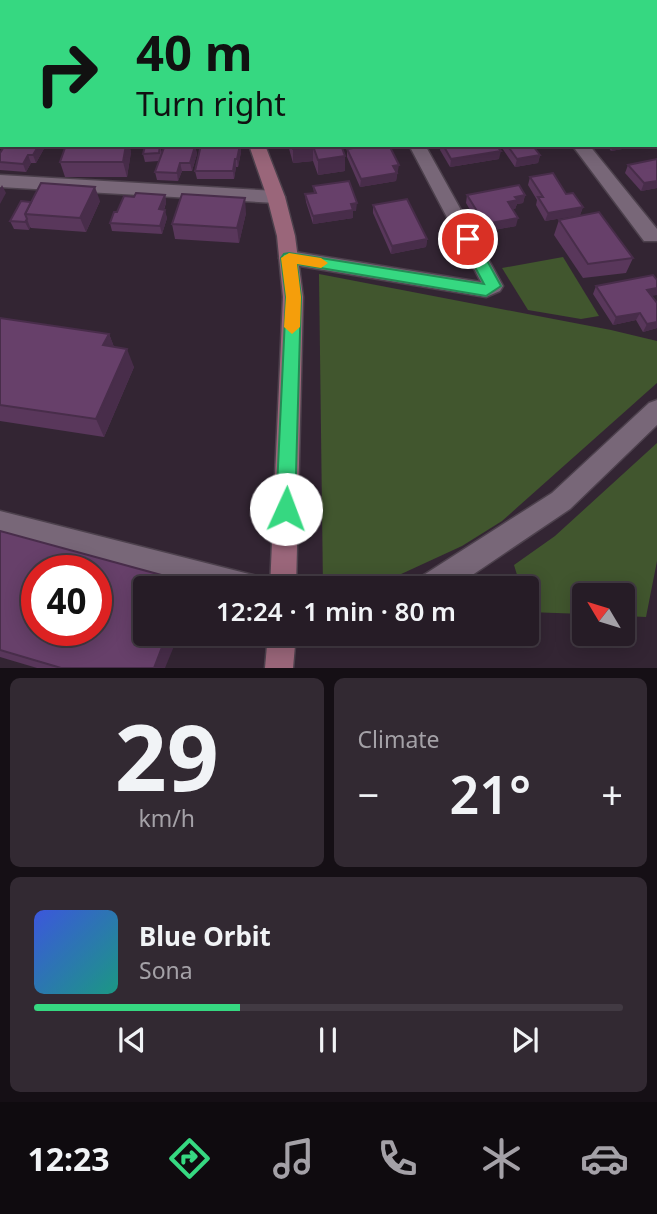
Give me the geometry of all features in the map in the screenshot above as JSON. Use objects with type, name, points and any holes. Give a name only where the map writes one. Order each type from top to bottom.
[{"type":"street","points":[[258,147],[276,197],[286,236],[293,297],[283,576]]},
{"type":"street","points":[[289,258],[486,290],[493,286],[418,147]]},
{"type":"street","points":[[582,147],[651,236],[657,235]]},
{"type":"street","points":[[0,181],[276,197]]},
{"type":"street","points":[[447,576],[561,501],[657,410]]},
{"type":"street","points":[[0,523],[206,576]]},
{"type":"street","points":[[279,668],[281,646]]},
{"type":"green space","points":[[563,257],[599,316],[581,319],[528,310],[502,268]]},
{"type":"green space","points":[[319,274],[657,341],[657,383],[502,521],[462,546],[397,576],[323,576]]},
{"type":"green space","points":[[657,443],[657,561],[646,617],[635,617],[635,583],[572,583],[572,614],[539,612],[539,576],[517,576],[514,565],[555,536]]},
{"type":"building","points":[[4,147],[38,147],[33,155],[28,155],[23,164],[0,162],[0,153]]},
{"type":"building","points":[[65,147],[126,147],[123,162],[60,162]]},
{"type":"building","points":[[145,147],[160,147],[159,153],[143,154]]},
{"type":"building","points":[[164,147],[195,147],[190,163],[180,163],[177,173],[155,172]]},
{"type":"building","points":[[201,147],[240,147],[233,171],[195,171]]},
{"type":"building","points":[[313,147],[342,147],[345,156],[318,160]]},
{"type":"building","points":[[390,147],[399,165],[393,166],[397,173],[361,179],[347,149]]},
{"type":"building","points":[[444,147],[498,147],[501,151],[451,159]]},
{"type":"building","points":[[508,147],[534,147],[540,155],[517,159]]},
{"type":"building","points":[[657,159],[657,181],[644,183],[628,165]]},
{"type":"building","points":[[553,173],[566,194],[573,193],[583,207],[548,213],[538,197],[543,197],[530,177]]},
{"type":"building","points":[[349,181],[357,203],[351,204],[353,210],[313,216],[305,194],[316,193],[313,186]]},
{"type":"building","points":[[41,183],[95,187],[80,218],[25,214]]},
{"type":"building","points":[[519,185],[525,195],[508,202],[518,218],[485,224],[467,195]]},
{"type":"building","points":[[136,193],[165,195],[159,209],[165,210],[160,226],[110,223],[124,196],[134,197]]},
{"type":"building","points":[[182,194],[245,198],[237,228],[172,224]]},
{"type":"building","points":[[407,199],[427,239],[392,246],[373,205]]},
{"type":"building","points":[[21,201],[31,202],[25,214],[27,219],[25,222],[10,221]]},
{"type":"building","points":[[599,212],[633,258],[588,264],[559,220]]},
{"type":"building","points":[[653,275],[657,280],[657,288],[647,290],[657,303],[657,322],[647,324],[640,313],[616,317],[596,286]]},
{"type":"building","points":[[0,318],[109,334],[103,345],[127,349],[96,419],[0,405]]},
{"type":"building","points":[[0,531],[88,555],[21,555],[21,646],[112,646],[112,562],[165,576],[133,576],[133,646],[162,646],[154,668],[61,668],[0,650]]},
{"type":"slow traffic","points":[[292,327],[293,297],[289,258],[321,263]]},
{"type":"route","points":[[286,509],[293,297],[289,258],[486,290],[493,286],[468,239]]}]
